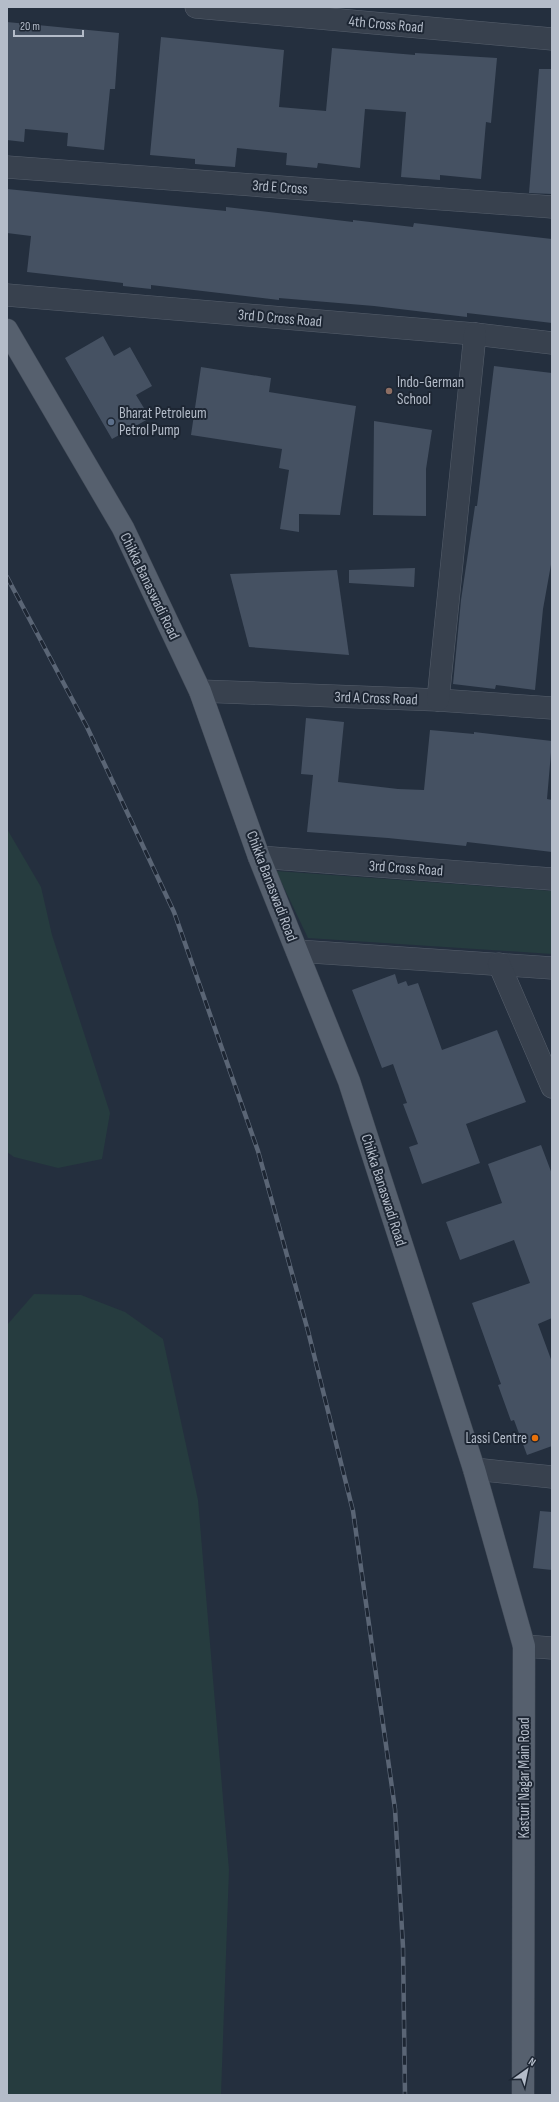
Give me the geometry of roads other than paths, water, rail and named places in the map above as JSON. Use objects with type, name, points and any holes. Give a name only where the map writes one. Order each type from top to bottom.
[{"type":"main road","name":"Chikka Banaswadi Road","points":[[7,330],[123,528],[200,691],[259,857],[350,1081],[474,1469]]},
{"type":"main road","name":"Kasturi Nagar Main Road","points":[[474,1469],[524,1646],[522,2095]]},
{"type":"street","name":"4th Cross Road","points":[[196,7],[552,39]]},
{"type":"street","name":"3rd E Cross","points":[[7,167],[552,207]]},
{"type":"street","name":"3rd D Cross Road","points":[[7,295],[475,334],[552,343]]},
{"type":"street","points":[[438,700],[475,334]]},
{"type":"street","name":"3rd A Cross Road","points":[[200,691],[438,700],[552,708]]},
{"type":"street","name":"3rd Cross Road","points":[[259,857],[552,879]]},
{"type":"street","points":[[297,951],[552,968]]},
{"type":"street","points":[[499,964],[552,1087]]},
{"type":"street","points":[[474,1469],[552,1477]]},
{"type":"street","points":[[524,1646],[552,1648]]},
{"type":"railway","points":[[7,577],[87,727],[174,912],[258,1151],[308,1331],[353,1511],[395,1809],[403,1947],[405,2095]]},
{"type":"place","name":"Indo-German School","points":[[389,391]]},
{"type":"place","name":"Bharat Petroleum Petrol Pump","points":[[111,422]]},
{"type":"place","name":"Lassi Centre","points":[[535,1438]]}]
